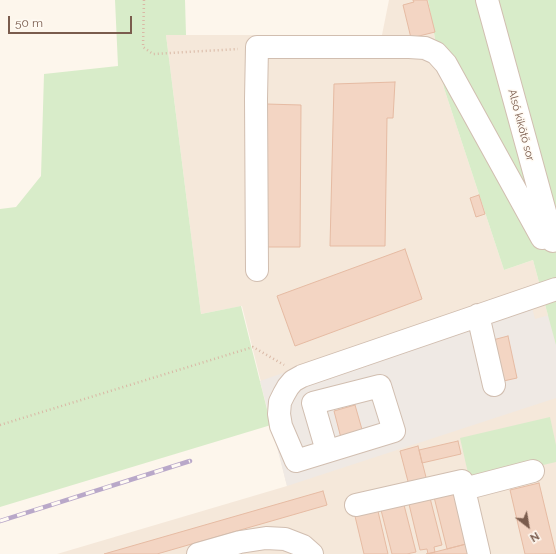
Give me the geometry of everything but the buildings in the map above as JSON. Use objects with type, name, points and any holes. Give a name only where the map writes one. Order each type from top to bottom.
[{"type":"street","name":"Alsó kikötő sor","points":[[487,0],[554,243]]},
{"type":"street","points":[[257,270],[257,47],[409,47],[425,48],[436,53],[446,64],[542,238],[554,243]]},
{"type":"street","points":[[327,451],[296,461],[281,426],[279,414],[280,402],[288,387],[294,381],[302,376],[556,289]]},
{"type":"street","points":[[478,315],[494,385]]},
{"type":"street","points":[[464,489],[533,471]]},
{"type":"street","points":[[356,505],[462,481],[479,554]]},
{"type":"street","points":[[198,554],[242,548],[266,538],[285,539],[303,546],[312,554]]},
{"type":"path","points":[[144,0],[143,47],[154,54],[257,47]]},
{"type":"path","points":[[0,424],[253,347],[302,376]]},
{"type":"shaded area","points":[[389,0],[428,0],[444,88],[504,270],[533,260],[556,345],[556,554],[57,554],[287,486],[242,306],[201,314],[166,35],[382,35]]},
{"type":"shaded area","points":[[527,288],[535,319],[553,314],[556,328],[556,398],[287,486],[260,381]]},
{"type":"green space","points":[[115,0],[185,0],[186,35],[166,35],[201,314],[241,306],[271,425],[0,507],[0,209],[16,207],[41,176],[44,74],[118,66]]},
{"type":"green space","points":[[428,0],[556,0],[556,345],[533,260],[504,270],[444,88]]},
{"type":"green space","points":[[550,417],[556,445],[556,462],[470,482],[460,438]]},
{"type":"railway","points":[[0,521],[190,461]]}]
